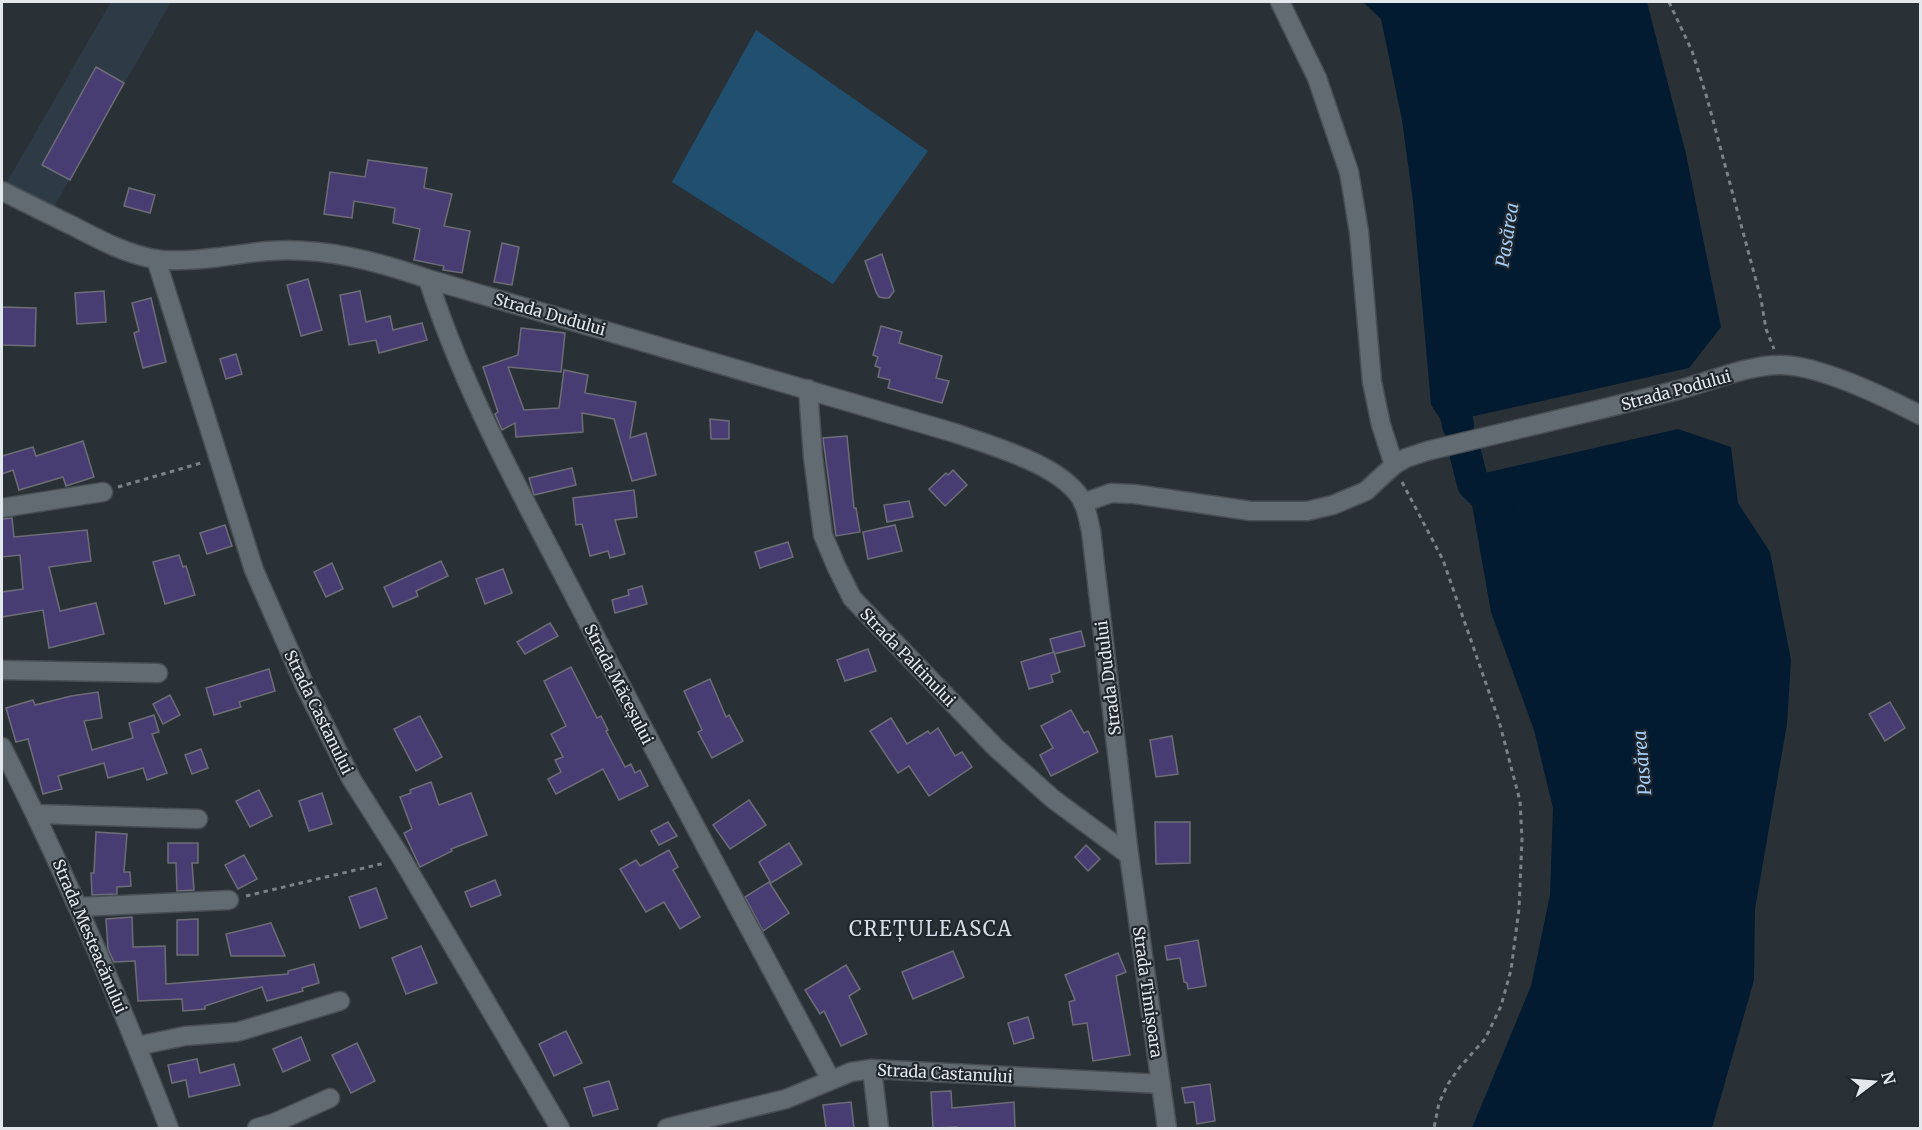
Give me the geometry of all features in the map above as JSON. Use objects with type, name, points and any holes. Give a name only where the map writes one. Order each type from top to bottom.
[{"type":"street","points":[[1083,503],[1111,493],[1134,494],[1251,511],[1307,511],[1366,491],[1394,465],[1381,425],[1372,382],[1359,232],[1349,172],[1317,78],[1280,2]]},
{"type":"street","name":"Strada Dudului","points":[[2,191],[129,252],[156,259],[189,259],[301,250],[337,254],[384,264],[428,279],[956,433],[1035,461],[1072,487],[1083,503],[1091,531],[1129,855]]},
{"type":"street","name":"Strada Castanului","points":[[156,259],[254,570],[305,686],[352,780],[402,859],[560,1128]]},
{"type":"street","name":"Strada Măceșului","points":[[428,279],[455,352],[514,478],[664,771],[831,1080]]},
{"type":"street","name":"Strada Podului","points":[[1394,465],[1427,451],[1653,397],[1754,368],[1780,365],[1820,373],[1879,394],[1920,415]]},
{"type":"street","name":"Strada Paltinului","points":[[808,389],[813,457],[823,535],[852,598],[995,747],[1053,799],[1129,855]]},
{"type":"street","points":[[2,508],[103,492]]},
{"type":"street","points":[[2,670],[158,672]]},
{"type":"street","name":"Strada Mesteacănului","points":[[2,747],[79,907],[169,1128]]},
{"type":"street","points":[[36,814],[198,819]]},
{"type":"street","name":"Strada Timișoara","points":[[1129,855],[1167,1128]]},
{"type":"street","points":[[79,907],[229,900]]},
{"type":"street","points":[[137,1046],[185,1036],[237,1032],[340,1001]]},
{"type":"street","points":[[872,1069],[879,1128]]},
{"type":"street","name":"Strada Castanului","points":[[667,1128],[786,1099],[851,1072],[872,1069],[1161,1084]]},
{"type":"street","points":[[257,1128],[274,1123],[330,1098]]},
{"type":"path","points":[[1669,2],[1692,51],[1707,98],[1761,299],[1766,329],[1780,365]]},
{"type":"path","points":[[103,492],[218,458]]},
{"type":"path","points":[[1394,465],[1412,504],[1443,560],[1461,608],[1499,721],[1520,801],[1522,839],[1519,909],[1511,970],[1501,1006],[1485,1039],[1448,1084],[1439,1103],[1434,1128]]},
{"type":"path","points":[[229,900],[402,859]]},
{"type":"shaded area","points":[[111,2],[171,2],[54,207],[7,182]]},
{"type":"shaded area","points":[[756,30],[928,151],[833,284],[672,182]]},
{"type":"water","points":[[1363,2],[1647,2],[1686,154],[1721,327],[1689,368],[1443,423],[1431,405],[1413,201],[1402,120],[1381,19]]},
{"type":"water","points":[[1678,429],[1731,447],[1738,503],[1770,552],[1791,660],[1787,724],[1755,909],[1754,980],[1712,1128],[1472,1128],[1531,986],[1550,895],[1553,808],[1534,730],[1491,612],[1467,477]]},
{"type":"building","points":[[96,67],[124,83],[70,180],[42,165]]},
{"type":"building","points":[[368,160],[427,168],[424,188],[452,194],[444,226],[470,231],[462,273],[443,270],[444,266],[414,260],[420,229],[393,223],[395,208],[354,201],[352,218],[324,214],[330,172],[365,177]]},
{"type":"building","points":[[129,188],[155,195],[150,213],[124,206]]},
{"type":"building","points":[[502,243],[519,247],[512,285],[494,282]]},
{"type":"building","points":[[882,254],[894,291],[889,298],[879,297],[865,261]]},
{"type":"building","points":[[308,279],[322,330],[301,336],[287,285]]},
{"type":"building","points":[[104,291],[106,322],[77,324],[75,293]]},
{"type":"building","points":[[360,291],[366,322],[390,316],[393,330],[422,323],[427,340],[379,353],[376,340],[349,345],[340,295]]},
{"type":"building","points":[[151,298],[166,362],[143,368],[134,333],[139,331],[132,303]]},
{"type":"building","points":[[2,307],[36,308],[35,346],[2,345]]},
{"type":"building","points":[[881,326],[902,332],[899,343],[942,356],[936,378],[949,381],[942,403],[888,388],[890,380],[878,377],[880,368],[875,366],[878,357],[873,355]]},
{"type":"building","points":[[521,328],[565,333],[561,372],[508,367],[524,410],[559,408],[564,370],[588,375],[585,393],[636,402],[630,438],[646,433],[656,475],[632,481],[614,419],[582,413],[583,432],[516,437],[515,423],[502,430],[495,414],[498,412],[483,367],[518,355]]},
{"type":"building","points":[[236,354],[242,374],[226,379],[220,359]]},
{"type":"building","points":[[710,419],[729,421],[729,439],[711,439]]},
{"type":"building","points":[[847,436],[854,508],[856,508],[860,532],[836,536],[823,438]]},
{"type":"building","points":[[83,441],[94,477],[66,486],[63,477],[19,490],[13,470],[2,474],[2,456],[33,447],[36,456]]},
{"type":"building","points":[[572,468],[576,485],[534,495],[529,478]]},
{"type":"building","points":[[953,470],[967,485],[945,506],[929,489],[946,473],[948,475]]},
{"type":"building","points":[[634,490],[637,517],[615,520],[625,554],[610,558],[608,551],[590,556],[582,524],[576,525],[573,498]]},
{"type":"building","points":[[909,501],[913,517],[887,522],[884,505]]},
{"type":"building","points":[[12,518],[14,537],[87,530],[91,561],[49,567],[60,611],[96,603],[104,634],[49,648],[43,610],[2,617],[2,592],[23,589],[20,555],[2,557],[2,519]]},
{"type":"building","points":[[225,525],[232,546],[207,554],[200,533]]},
{"type":"building","points":[[895,525],[902,551],[868,559],[863,532]]},
{"type":"building","points":[[788,542],[793,557],[760,568],[755,552]]},
{"type":"building","points":[[179,555],[183,567],[186,566],[195,595],[165,604],[153,562]]},
{"type":"building","points":[[441,561],[448,576],[416,591],[418,596],[393,607],[384,587]]},
{"type":"building","points":[[332,563],[343,589],[326,597],[314,572]]},
{"type":"building","points":[[503,569],[512,593],[485,604],[476,579]]},
{"type":"building","points":[[642,586],[647,604],[615,613],[612,600],[629,595],[628,590]]},
{"type":"building","points":[[550,623],[558,636],[525,654],[517,642]]},
{"type":"building","points":[[1081,631],[1085,646],[1054,654],[1050,639]]},
{"type":"building","points":[[868,649],[876,671],[845,681],[837,660]]},
{"type":"building","points":[[1054,652],[1060,672],[1051,675],[1053,682],[1029,689],[1021,662]]},
{"type":"building","points":[[571,667],[597,718],[601,716],[608,730],[606,731],[625,767],[631,764],[635,773],[640,770],[648,786],[619,800],[603,769],[556,794],[548,779],[561,772],[555,760],[563,757],[551,734],[566,726],[544,681]]},
{"type":"building","points":[[269,669],[275,691],[239,702],[241,707],[214,715],[206,688]]},
{"type":"building","points":[[710,679],[726,717],[729,715],[743,741],[712,758],[698,732],[702,730],[684,691]]},
{"type":"building","points":[[98,692],[102,718],[84,721],[92,750],[133,738],[129,723],[154,715],[159,732],[152,734],[167,773],[147,780],[143,768],[108,778],[104,763],[58,776],[62,789],[43,794],[28,739],[16,742],[6,708],[33,700],[35,705]]},
{"type":"building","points":[[170,695],[180,715],[163,724],[153,704]]},
{"type":"building","points":[[1890,702],[1905,728],[1885,741],[1869,714]]},
{"type":"building","points":[[1071,710],[1084,733],[1088,731],[1098,752],[1051,776],[1040,755],[1053,748],[1041,726]]},
{"type":"building","points":[[420,716],[442,757],[416,771],[394,729]]},
{"type":"building","points":[[891,718],[907,744],[928,731],[930,734],[938,728],[955,756],[962,752],[972,767],[929,796],[909,766],[898,773],[870,731]]},
{"type":"building","points":[[1172,736],[1178,774],[1156,777],[1150,740]]},
{"type":"building","points":[[201,749],[208,768],[192,774],[185,755]]},
{"type":"building","points":[[431,782],[439,805],[471,793],[487,835],[451,849],[452,851],[420,867],[404,833],[412,829],[400,797],[411,793],[410,790]]},
{"type":"building","points":[[259,790],[272,816],[250,827],[236,801]]},
{"type":"building","points":[[322,793],[332,824],[309,831],[299,801]]},
{"type":"building","points":[[749,800],[766,825],[730,849],[713,825]]},
{"type":"building","points":[[668,822],[677,836],[659,845],[651,831]]},
{"type":"building","points":[[1155,822],[1190,822],[1190,863],[1156,864]]},
{"type":"building","points":[[96,832],[127,834],[124,872],[130,872],[131,886],[117,887],[117,894],[92,895],[91,873],[94,873]]},
{"type":"building","points":[[168,843],[198,843],[198,863],[192,863],[194,890],[177,891],[176,863],[168,863]]},
{"type":"building","points":[[789,843],[802,864],[771,883],[759,862]]},
{"type":"building","points":[[1086,845],[1100,859],[1088,871],[1075,857]]},
{"type":"building","points":[[669,850],[678,867],[673,870],[700,917],[680,929],[664,902],[646,912],[620,869],[636,860],[640,866]]},
{"type":"building","points":[[244,855],[257,879],[238,889],[225,865]]},
{"type":"building","points":[[495,880],[501,895],[471,907],[465,892]]},
{"type":"building","points":[[769,882],[789,913],[763,931],[745,897]]},
{"type":"building","points":[[376,888],[387,918],[360,928],[349,897]]},
{"type":"building","points":[[132,917],[133,947],[165,946],[166,984],[288,974],[288,971],[314,964],[319,983],[302,988],[303,991],[267,1001],[262,987],[205,1006],[205,1009],[183,1011],[182,999],[138,1001],[135,961],[114,962],[108,949],[106,919]]},
{"type":"building","points":[[198,919],[198,955],[177,955],[177,920]]},
{"type":"building","points":[[271,923],[285,956],[231,956],[226,934]]},
{"type":"building","points":[[1198,940],[1206,986],[1188,989],[1187,983],[1184,982],[1180,958],[1167,960],[1165,946]]},
{"type":"building","points":[[421,946],[437,983],[406,994],[392,958]]},
{"type":"building","points":[[953,951],[964,977],[913,999],[902,972]]},
{"type":"building","points":[[1118,953],[1126,972],[1116,976],[1130,1055],[1093,1061],[1087,1023],[1073,1025],[1069,1002],[1075,1000],[1065,975]]},
{"type":"building","points":[[846,965],[860,989],[849,996],[867,1034],[841,1046],[824,1011],[820,1014],[805,990]]},
{"type":"building","points":[[1028,1017],[1034,1038],[1014,1044],[1008,1023]]},
{"type":"building","points":[[566,1031],[582,1063],[554,1076],[539,1044]]},
{"type":"building","points":[[301,1037],[310,1060],[283,1072],[273,1049]]},
{"type":"building","points":[[357,1043],[375,1081],[351,1093],[332,1055]]},
{"type":"building","points":[[197,1059],[200,1073],[234,1064],[240,1085],[189,1097],[186,1080],[172,1083],[168,1065]]},
{"type":"building","points":[[609,1081],[618,1109],[593,1116],[584,1088]]},
{"type":"building","points":[[1210,1084],[1215,1121],[1197,1124],[1194,1102],[1185,1103],[1182,1088]]},
{"type":"building","points":[[951,1091],[952,1108],[1014,1102],[1015,1128],[933,1128],[931,1092]]},
{"type":"building","points":[[851,1102],[854,1128],[826,1128],[823,1105]]},
{"type":"waterway","name":"Pasărea","points":[[1458,425],[1456,416],[1466,378]]},
{"type":"waterway","name":"Pasărea","points":[[1466,456],[1473,484],[1497,508]]},
{"type":"district","name":"CREȚULEASCA","points":[[931,928]]}]
